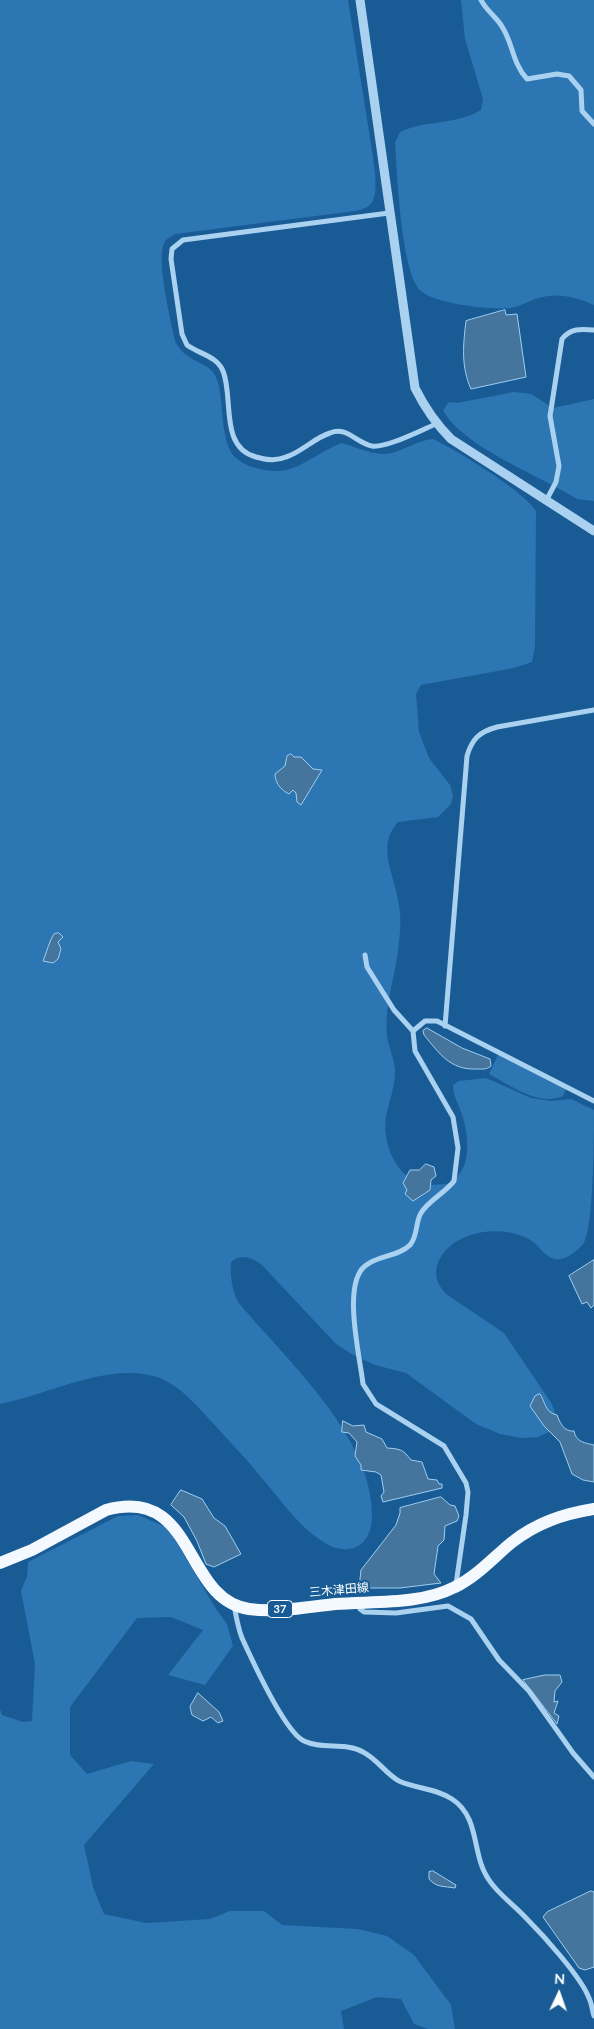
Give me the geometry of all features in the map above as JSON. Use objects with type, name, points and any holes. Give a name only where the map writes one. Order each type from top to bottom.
[{"type":"main road","name":"三木津田線","points":[[0,1564],[32,1550],[106,1510],[118,1507],[138,1508],[162,1518],[175,1529],[186,1543],[211,1588],[221,1598],[234,1605],[257,1610],[423,1597],[455,1587],[528,1530],[547,1521],[594,1509]]},
{"type":"street","points":[[360,0],[415,388],[436,424],[451,439],[547,499],[594,532]]},
{"type":"street","points":[[481,0],[486,10],[501,24],[508,38],[516,65],[527,78],[557,74],[569,76],[581,90],[582,112],[594,124]]},
{"type":"street","points":[[390,213],[184,240],[172,249],[171,259],[182,334],[187,345],[214,358],[224,372],[234,438],[240,448],[249,455],[275,460],[287,457],[330,433],[341,431],[370,446],[381,446],[436,424]]},
{"type":"street","points":[[547,499],[556,482],[559,466],[550,416],[562,339],[567,332],[578,329],[594,330]]},
{"type":"street","points":[[445,1026],[466,766],[470,746],[483,731],[496,727],[594,710]]},
{"type":"street","points":[[365,955],[367,967],[394,1010],[413,1031],[415,1051],[454,1117],[458,1148],[456,1175],[448,1189],[421,1212],[411,1243],[402,1252],[367,1264],[359,1271],[355,1282],[354,1308],[363,1384],[368,1395],[376,1404],[444,1446],[466,1483],[468,1492],[466,1515],[455,1587]]},
{"type":"street","points":[[413,1031],[425,1021],[437,1021],[594,1101]]},
{"type":"street","points":[[358,1602],[360,1609],[364,1612],[396,1613],[448,1606],[470,1619],[499,1660],[529,1691],[573,1752],[594,1777]]},
{"type":"street","points":[[234,1605],[242,1639],[283,1718],[293,1732],[301,1740],[312,1745],[362,1751],[397,1780],[440,1792],[454,1800],[465,1812],[473,1826],[483,1869],[488,1879],[527,1919],[578,1979],[589,1997],[594,2016]]},
{"type":"shaded area","points":[[0,0],[348,0],[373,157],[376,184],[374,198],[366,208],[355,211],[175,234],[168,238],[162,249],[162,261],[165,290],[175,341],[185,354],[208,367],[216,377],[220,391],[227,444],[234,456],[247,465],[269,471],[277,471],[290,469],[341,443],[372,453],[385,454],[433,439],[472,461],[504,483],[518,493],[536,511],[535,646],[532,662],[514,668],[421,685],[416,694],[419,732],[429,758],[450,785],[453,795],[451,804],[438,817],[398,822],[388,841],[388,860],[399,905],[400,926],[398,953],[387,1012],[387,1035],[394,1062],[395,1077],[385,1127],[386,1137],[393,1157],[405,1174],[423,1184],[438,1185],[453,1183],[466,1160],[466,1131],[453,1089],[453,1085],[459,1081],[486,1078],[531,1098],[551,1101],[571,1099],[594,1110],[592,1199],[584,1243],[567,1257],[555,1259],[545,1254],[535,1243],[520,1235],[493,1231],[479,1233],[454,1243],[438,1263],[436,1272],[439,1283],[446,1294],[504,1333],[552,1404],[556,1416],[554,1426],[549,1432],[538,1437],[522,1438],[500,1434],[476,1424],[406,1373],[375,1365],[353,1355],[336,1344],[261,1264],[246,1257],[235,1259],[231,1262],[231,1278],[238,1302],[324,1402],[344,1430],[359,1459],[369,1489],[372,1519],[366,1539],[360,1545],[352,1548],[341,1549],[334,1547],[317,1538],[308,1530],[291,1514],[249,1462],[194,1403],[176,1387],[162,1379],[143,1374],[123,1373],[102,1376],[0,1404]]},
{"type":"shaded area","points":[[461,0],[594,0],[594,305],[572,297],[558,295],[535,299],[510,308],[464,305],[428,296],[421,291],[414,281],[401,222],[395,143],[400,132],[410,128],[462,118],[481,110],[483,99],[465,39]]},
{"type":"shaded area","points":[[505,310],[506,315],[517,314],[526,377],[471,389],[464,364],[466,321]]},
{"type":"shaded area","points":[[514,392],[531,394],[553,408],[594,399],[594,501],[577,499],[484,448],[466,436],[452,423],[443,410],[449,402],[457,403]]},
{"type":"shaded area","points":[[291,754],[294,757],[301,757],[313,769],[322,770],[301,805],[297,802],[296,793],[293,790],[289,794],[283,790],[275,777],[275,774],[285,766],[287,756]]},
{"type":"shaded area","points":[[59,933],[63,937],[58,942],[61,949],[58,959],[53,963],[43,961],[52,937],[54,934]]},
{"type":"shaded area","points":[[427,1028],[462,1048],[490,1059],[491,1066],[484,1069],[467,1069],[452,1063],[440,1054],[424,1035],[423,1031]]},
{"type":"shaded area","points":[[499,1053],[567,1087],[563,1096],[554,1099],[535,1097],[515,1089],[489,1074]]},
{"type":"shaded area","points":[[426,1164],[434,1167],[436,1176],[431,1180],[430,1190],[413,1201],[405,1194],[407,1190],[403,1183],[410,1170],[419,1170]]},
{"type":"shaded area","points":[[594,1260],[594,1305],[591,1308],[587,1302],[582,1304],[569,1276]]},
{"type":"shaded area","points":[[540,1394],[550,1412],[557,1415],[565,1428],[574,1431],[577,1438],[581,1441],[594,1445],[594,1482],[583,1480],[572,1474],[560,1442],[544,1426],[530,1406],[535,1396]]},
{"type":"shaded area","points":[[343,1421],[353,1426],[364,1425],[366,1432],[382,1439],[387,1448],[404,1452],[411,1460],[422,1462],[428,1479],[437,1480],[439,1484],[442,1484],[442,1488],[383,1502],[381,1496],[384,1492],[381,1475],[376,1472],[361,1470],[361,1465],[355,1456],[357,1442],[349,1433],[342,1432]]},
{"type":"shaded area","points":[[181,1490],[202,1499],[214,1518],[225,1526],[241,1554],[214,1567],[206,1564],[197,1541],[184,1517],[171,1505]]},
{"type":"shaded area","points":[[441,1497],[450,1505],[455,1506],[459,1516],[457,1521],[445,1526],[444,1540],[438,1546],[434,1574],[441,1583],[400,1588],[359,1588],[361,1570],[396,1525],[400,1508]]},
{"type":"shaded area","points":[[138,1515],[168,1528],[216,1609],[227,1624],[233,1646],[205,1685],[168,1675],[203,1630],[171,1617],[137,1618],[70,1707],[70,1755],[87,1774],[131,1761],[154,1764],[84,1845],[93,1887],[104,1914],[146,1923],[210,1919],[230,1911],[264,1911],[282,1925],[358,1929],[387,1936],[414,1955],[451,2005],[455,2029],[428,2029],[414,2024],[401,1999],[377,1997],[341,2011],[344,2029],[0,2029],[0,1709],[2,1715],[23,1722],[32,1721],[35,1664],[21,1591],[27,1576],[28,1562],[118,1516]]},
{"type":"shaded area","points":[[545,1675],[560,1675],[562,1682],[555,1691],[554,1702],[558,1701],[554,1713],[559,1716],[557,1724],[523,1680]]},
{"type":"shaded area","points":[[198,1693],[219,1712],[223,1721],[218,1723],[211,1717],[203,1721],[192,1715],[190,1707]]},
{"type":"shaded area","points":[[433,1871],[456,1885],[455,1888],[441,1886],[432,1882],[429,1879],[429,1872]]},
{"type":"shaded area","points":[[591,1891],[594,1892],[594,1967],[585,1970],[579,1968],[543,1917],[547,1912]]}]
